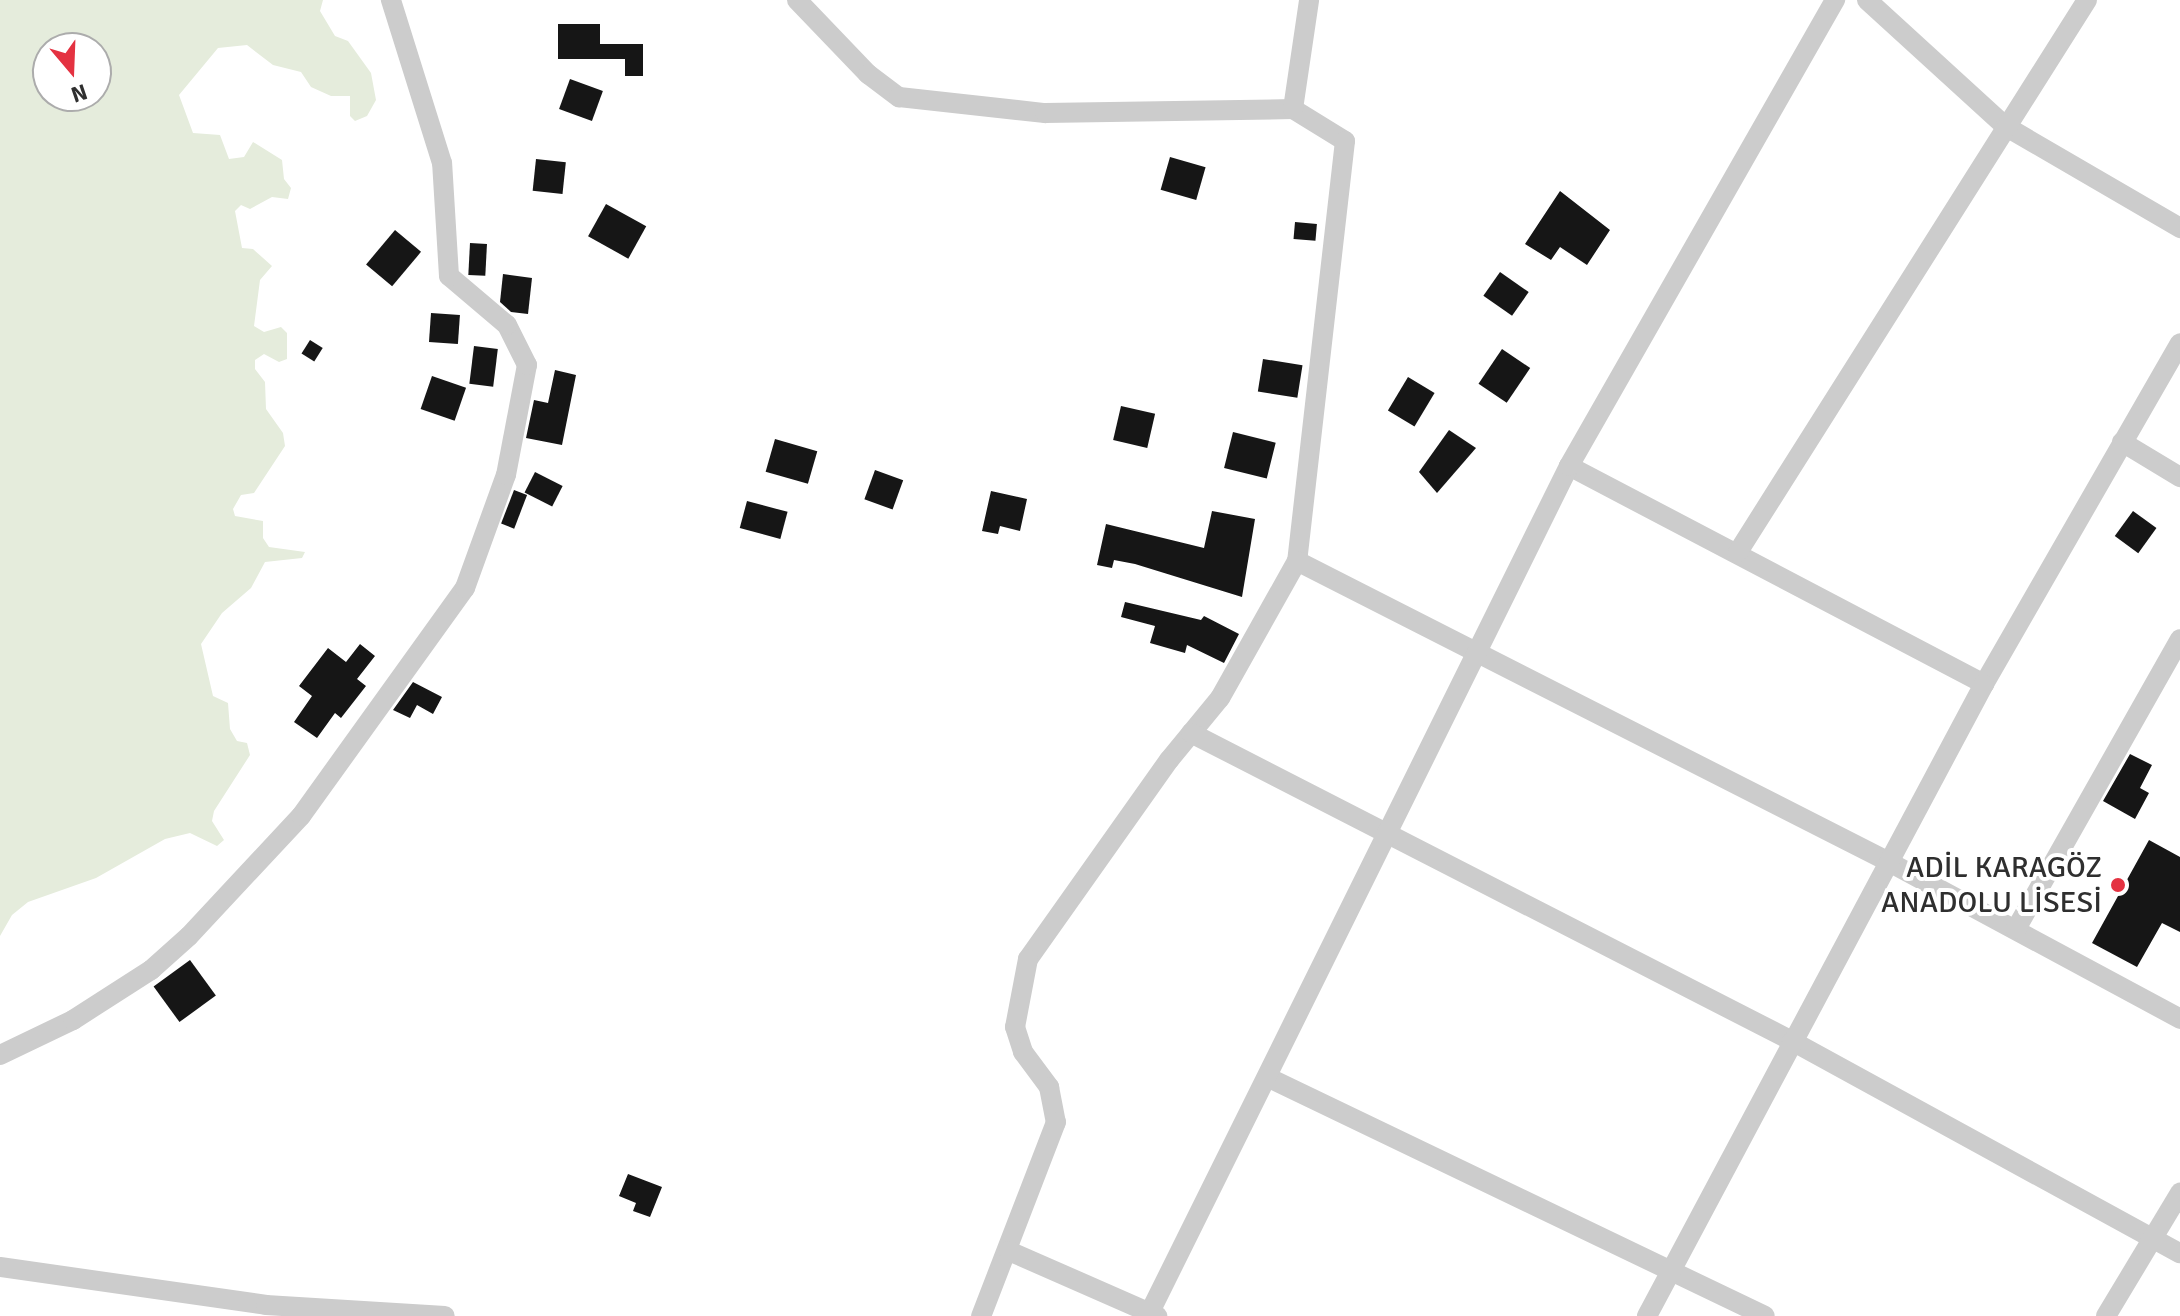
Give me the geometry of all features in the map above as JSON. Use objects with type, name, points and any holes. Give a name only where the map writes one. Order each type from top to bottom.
[{"type":"street","points":[[0,1055],[86,1013],[151,970],[189,936],[301,816],[465,588],[506,475],[527,365],[507,325],[449,276],[442,163],[391,0]]},
{"type":"street","points":[[797,0],[868,74],[899,97],[1045,113],[1293,109],[1345,141],[1297,561],[1220,698],[1191,733],[1028,959],[1015,1027],[1023,1052],[1049,1087],[1056,1122],[1009,1251],[981,1316]]},
{"type":"street","points":[[1293,109],[1309,0]]},
{"type":"street","points":[[1009,1251],[1151,1315],[1569,466],[1835,0]]},
{"type":"street","points":[[1867,0],[2005,126],[2180,228]]},
{"type":"street","points":[[1738,552],[2087,0]]},
{"type":"street","points":[[1647,1316],[1984,684],[2180,343]]},
{"type":"street","points":[[2122,442],[2180,477]]},
{"type":"street","points":[[1569,466],[1738,552],[1984,684]]},
{"type":"street","points":[[1297,561],[1478,656],[1889,862],[2180,1019]]},
{"type":"street","points":[[2016,929],[2180,639]]},
{"type":"street","points":[[1191,733],[1792,1041],[2180,1253]]},
{"type":"street","points":[[1267,1077],[1765,1316]]},
{"type":"street","points":[[2106,1316],[2180,1193]]},
{"type":"street","points":[[0,1267],[253,1304],[445,1316]]},
{"type":"green space","points":[[0,0],[323,0],[320,11],[335,36],[348,41],[371,73],[376,100],[367,116],[355,121],[350,116],[350,96],[331,96],[311,87],[301,72],[273,65],[247,45],[218,48],[179,95],[193,133],[220,135],[229,159],[244,157],[253,142],[282,160],[284,179],[291,188],[288,199],[272,197],[250,209],[241,205],[235,211],[242,248],[253,249],[272,266],[260,280],[254,326],[264,332],[281,327],[287,333],[287,359],[279,362],[264,354],[255,360],[255,369],[265,382],[266,409],[283,433],[285,446],[254,493],[241,495],[233,509],[235,516],[263,521],[263,538],[269,547],[305,552],[302,558],[265,562],[251,588],[222,613],[201,644],[213,696],[228,703],[230,729],[237,741],[247,743],[250,755],[214,811],[212,821],[224,840],[217,846],[190,833],[165,839],[96,878],[28,902],[12,915],[0,936]]},
{"type":"building","points":[[558,24],[600,24],[600,44],[643,44],[643,76],[625,76],[625,59],[558,59]]},
{"type":"building","points":[[570,79],[603,91],[592,121],[559,109]]},
{"type":"building","points":[[1170,157],[1206,167],[1196,200],[1161,190]]},
{"type":"building","points":[[536,159],[566,162],[562,194],[533,191]]},
{"type":"building","points":[[1560,191],[1610,230],[1587,265],[1560,247],[1551,260],[1525,244]]},
{"type":"building","points":[[606,204],[646,226],[628,259],[588,236]]},
{"type":"building","points":[[1295,222],[1317,224],[1315,241],[1294,239]]},
{"type":"building","points":[[395,230],[421,252],[392,286],[366,264]]},
{"type":"building","points":[[470,243],[487,244],[485,276],[468,275]]},
{"type":"building","points":[[1500,272],[1529,292],[1512,316],[1483,296]]},
{"type":"building","points":[[503,274],[532,278],[528,314],[511,312],[500,302]]},
{"type":"building","points":[[431,313],[460,315],[458,344],[429,342]]},
{"type":"building","points":[[310,340],[323,348],[314,362],[302,354]]},
{"type":"building","points":[[474,346],[498,349],[493,387],[469,384]]},
{"type":"building","points":[[1502,349],[1530,368],[1507,403],[1479,384]]},
{"type":"building","points":[[1263,359],[1303,365],[1297,398],[1258,392]]},
{"type":"building","points":[[555,370],[576,375],[562,445],[526,438],[534,400],[548,403]]},
{"type":"building","points":[[432,376],[466,388],[455,421],[421,409]]},
{"type":"building","points":[[1408,377],[1435,393],[1414,426],[1388,410]]},
{"type":"building","points":[[1121,406],[1155,414],[1147,448],[1113,440]]},
{"type":"building","points":[[1449,430],[1476,448],[1437,493],[1419,472]]},
{"type":"building","points":[[1233,432],[1276,443],[1267,479],[1224,468]]},
{"type":"building","points":[[775,439],[817,451],[808,484],[766,472]]},
{"type":"building","points":[[875,470],[903,480],[893,509],[864,499]]},
{"type":"building","points":[[535,472],[563,486],[552,507],[525,492]]},
{"type":"building","points":[[514,490],[527,495],[514,529],[501,524]]},
{"type":"building","points":[[991,491],[1027,499],[1020,531],[1000,526],[998,534],[982,531]]},
{"type":"building","points":[[747,501],[788,512],[780,539],[740,528]]},
{"type":"building","points":[[1212,511],[1255,519],[1242,597],[1135,564],[1114,560],[1112,568],[1097,565],[1106,524],[1204,548]]},
{"type":"building","points":[[2133,511],[2156,528],[2138,553],[2115,536]]},
{"type":"building","points":[[1125,602],[1201,620],[1204,616],[1239,634],[1224,663],[1187,645],[1185,653],[1150,643],[1155,626],[1121,617]]},
{"type":"building","points":[[360,644],[375,656],[357,679],[366,686],[341,718],[335,713],[317,738],[294,722],[312,696],[299,686],[328,648],[346,662]]},
{"type":"building","points":[[413,682],[442,697],[433,714],[417,705],[410,718],[393,710]]},
{"type":"building","points":[[2130,754],[2152,765],[2140,788],[2149,793],[2135,819],[2103,801]]},
{"type":"building","points":[[2149,840],[2180,857],[2180,932],[2162,923],[2137,967],[2092,943]]},
{"type":"building","points":[[190,960],[216,996],[179,1022],[154,986]]},
{"type":"building","points":[[628,1174],[662,1187],[650,1217],[633,1211],[636,1203],[619,1196]]},
{"type":"place","name":"ADİL KARAGÖZ ANADOLU LİSESİ","points":[[2118,885]]}]
